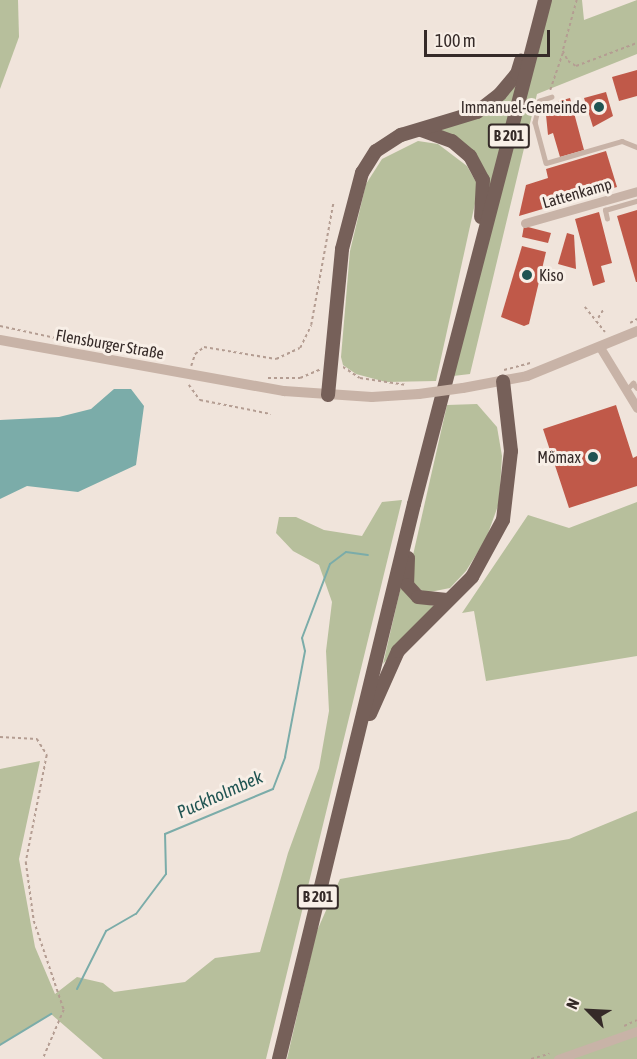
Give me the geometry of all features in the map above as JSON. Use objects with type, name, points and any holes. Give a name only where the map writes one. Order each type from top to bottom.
[{"type":"main road","points":[[328,395],[342,249],[362,172],[376,151],[401,135],[477,112],[500,94],[517,74],[538,6],[544,1]]},
{"type":"main road","name":"B 201","points":[[279,1059],[414,504],[544,1]]},
{"type":"main road","points":[[421,130],[452,141],[470,156],[483,180],[474,270]]},
{"type":"main road","points":[[357,735],[398,651],[472,577],[503,520],[511,452],[499,377]]},
{"type":"main road","points":[[414,504],[407,585],[418,597],[447,600]]},
{"type":"street","name":"Lattenkamp","points":[[525,223],[637,191]]},
{"type":"street","points":[[499,377],[601,350],[637,332]]},
{"type":"street","name":"Flensburger Straße","points":[[0,340],[191,369],[215,378],[328,395],[419,394],[463,388],[499,377]]},
{"type":"street","points":[[601,350],[632,384],[637,408]]},
{"type":"street","points":[[558,1059],[637,1031]]},
{"type":"lane","points":[[552,97],[540,100],[535,122],[546,164],[622,141],[637,147]]},
{"type":"lane","points":[[608,219],[605,210],[637,201]]},
{"type":"lane","points":[[632,384],[637,388]]},
{"type":"path","points":[[552,80],[563,51],[577,0]]},
{"type":"path","points":[[563,51],[576,66],[637,43]]},
{"type":"path","points":[[271,414],[200,400],[189,389],[195,354],[204,347],[276,359],[300,348],[311,325],[333,204]]},
{"type":"path","points":[[585,307],[597,319],[607,336],[615,331]]},
{"type":"path","points":[[597,319],[603,310]]},
{"type":"path","points":[[624,326],[637,319]]},
{"type":"path","points":[[0,326],[117,351]]},
{"type":"path","points":[[499,377],[535,362]]},
{"type":"path","points":[[181,364],[191,369],[203,367]]},
{"type":"path","points":[[260,376],[300,378],[330,367],[344,367],[360,378],[385,385],[409,384]]},
{"type":"path","points":[[0,737],[37,739],[47,755],[26,862],[34,921],[64,1010],[43,1059]]},
{"type":"green space","points":[[0,0],[18,0],[19,37],[0,89]]},
{"type":"green space","points":[[548,0],[582,0],[584,20],[637,0],[637,54],[537,94],[470,374],[453,376]]},
{"type":"green space","points":[[517,83],[488,195],[483,176],[431,130]]},
{"type":"green space","points":[[418,141],[438,144],[467,166],[476,182],[476,199],[436,381],[386,382],[356,374],[343,365],[341,357],[350,251],[366,184],[382,159]]},
{"type":"green space","points":[[477,404],[497,427],[502,456],[499,503],[486,539],[466,571],[450,588],[425,593],[414,584],[411,564],[447,405]]},
{"type":"green space","points":[[402,500],[266,1059],[103,1059],[51,1014],[0,1045],[0,769],[40,761],[19,859],[35,947],[55,994],[77,977],[103,983],[114,992],[185,982],[215,958],[260,952],[288,853],[319,768],[329,711],[326,651],[332,602],[319,565],[293,551],[276,533],[279,517],[296,517],[324,530],[362,536],[382,502]]},
{"type":"green space","points":[[637,502],[637,656],[486,681],[474,611],[462,613],[528,515],[569,528]]},
{"type":"green space","points":[[401,586],[422,603],[434,606],[383,664]]},
{"type":"green space","points":[[637,811],[637,1059],[287,1059],[316,933],[340,879],[569,839]]},
{"type":"water","points":[[114,389],[131,389],[144,406],[136,465],[78,492],[27,486],[0,499],[0,420],[59,417],[91,409]]},
{"type":"building","points":[[637,70],[637,96],[619,101],[612,77]]},
{"type":"building","name":"Immanuel-Gemeinde","points":[[606,92],[613,116],[593,127],[584,98]]},
{"type":"building","points":[[570,98],[584,150],[560,157],[553,133],[548,135],[545,105]]},
{"type":"building","points":[[606,151],[617,187],[519,216],[526,185],[548,178],[546,169]]},
{"type":"building","points":[[637,210],[637,282],[636,282],[617,216]]},
{"type":"building","points":[[599,212],[612,263],[601,266],[605,282],[593,286],[575,219]]},
{"type":"building","points":[[524,226],[551,233],[548,243],[522,237]]},
{"type":"building","points":[[567,233],[574,235],[576,269],[558,264]]},
{"type":"building","name":"Kiso","points":[[522,246],[546,252],[529,324],[524,326],[501,317]]},
{"type":"building","name":"Mömax","points":[[616,405],[633,458],[637,456],[637,486],[569,508],[543,429]]},
{"type":"waterway","name":"Puckholmbek","points":[[77,989],[106,931],[136,914],[166,874],[165,834],[273,789],[285,757],[305,651],[302,638],[330,564],[346,552],[368,555]]},
{"type":"waterway","name":"Puckholmbek","points":[[0,1045],[51,1014]]},
{"type":"place","name":"Immanuel-Gemeinde","points":[[599,107]]},
{"type":"place","name":"Kiso","points":[[527,275]]},
{"type":"place","name":"Mömax","points":[[593,457]]}]
